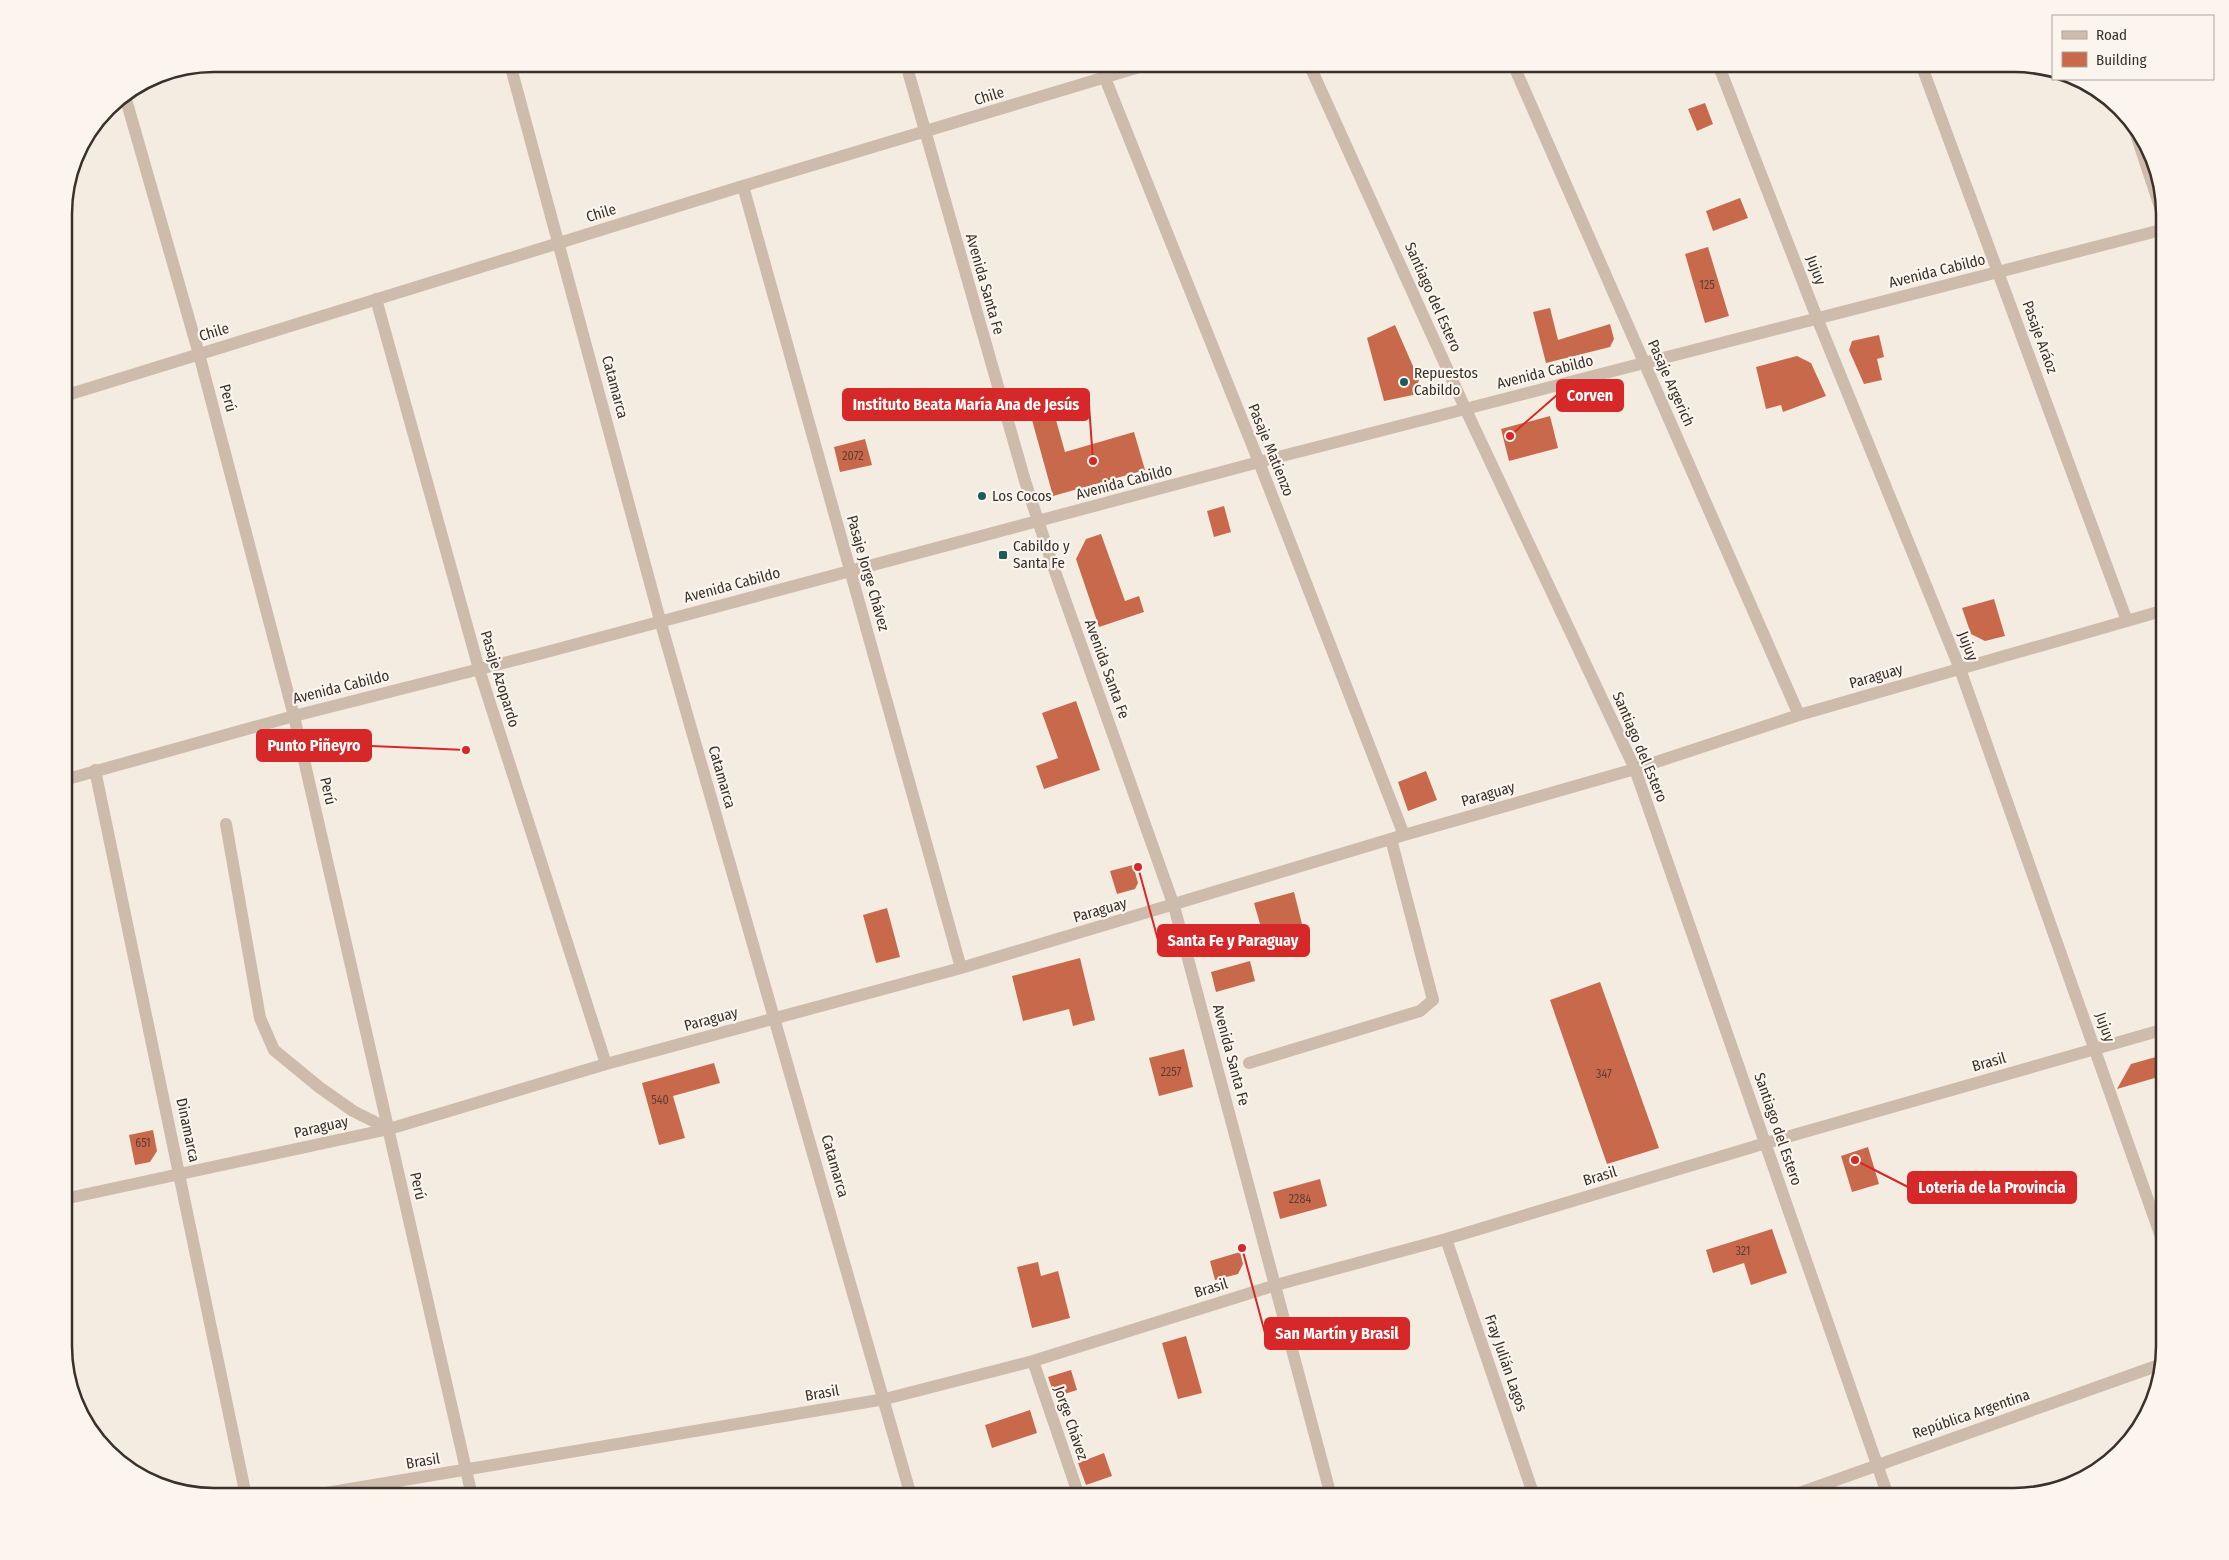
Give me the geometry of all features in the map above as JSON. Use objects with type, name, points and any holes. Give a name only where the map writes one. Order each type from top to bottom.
[{"type":"street","name":"Catamarca","points":[[512,72],[660,620],[776,1018],[909,1488]]},
{"type":"street","name":"Avenida Santa Fe","points":[[908,72],[1022,472],[1174,906],[1329,1488]]},
{"type":"street","name":"Chile","points":[[73,393],[559,242],[1123,72]]},
{"type":"street","name":"Santiago del Estero","points":[[1313,72],[1465,408],[1636,769],[1885,1488]]},
{"type":"street","name":"Pasaje Argerich","points":[[1517,72],[1799,715]]},
{"type":"street","name":"Jujuy","points":[[1721,72],[1960,669],[2156,1222]]},
{"type":"street","name":"Pasaje Aráoz","points":[[1924,72],[2127,621]]},
{"type":"street","name":"Pasaje Matienzo","points":[[1105,78],[1259,462],[1404,835]]},
{"type":"street","name":"Perú","points":[[127,103],[199,354],[294,716],[470,1488]]},
{"type":"street","points":[[2141,149],[2154,190]]},
{"type":"street","name":"Pasaje Jorge Chávez","points":[[743,186],[961,968]]},
{"type":"street","name":"Avenida Cabildo","points":[[73,777],[294,716],[479,669],[1038,520],[1171,487],[1465,408],[1646,364],[2156,231]]},
{"type":"street","name":"Pasaje Azopardo","points":[[376,299],[479,669],[606,1064]]},
{"type":"street","name":"Paraguay","points":[[73,1196],[181,1175],[388,1129],[606,1064],[961,968],[1174,906],[1404,835],[1636,769],[1799,715],[2156,613]]},
{"type":"street","name":"Dinamarca","points":[[95,770],[181,1175],[244,1488]]},
{"type":"street","points":[[226,824],[260,1018],[274,1050],[319,1088],[346,1106],[388,1129]]},
{"type":"street","points":[[1249,1063],[1420,1011],[1433,1000],[1391,839]]},
{"type":"street","name":"Brasil","points":[[359,1488],[885,1399],[1033,1361],[1276,1284],[1446,1239],[1766,1143],[2156,1032]]},
{"type":"street","name":"Fray Julián Lagos","points":[[1446,1239],[1531,1488]]},
{"type":"street","name":"Jorge Chávez","points":[[1033,1361],[1076,1488]]},
{"type":"street","name":"República Argentina","points":[[1813,1488],[2155,1367]]},
{"type":"building","points":[[1705,103],[1713,124],[1697,131],[1688,109]]},
{"type":"building","points":[[1740,198],[1748,218],[1713,231],[1706,211]]},
{"type":"building","points":[[1708,247],[1729,316],[1705,323],[1685,254]]},
{"type":"building","points":[[1550,308],[1558,340],[1610,324],[1614,339],[1610,347],[1546,363],[1533,312]]},
{"type":"building","points":[[1395,325],[1419,380],[1413,395],[1384,401],[1367,338]]},
{"type":"building","points":[[1879,335],[1884,357],[1877,359],[1882,380],[1864,384],[1849,350],[1852,341]]},
{"type":"building","points":[[1797,356],[1811,363],[1826,396],[1783,412],[1781,405],[1766,409],[1756,367]]},
{"type":"building","points":[[1054,413],[1065,452],[1134,432],[1145,470],[1053,496],[1032,420]]},
{"type":"building","points":[[1550,416],[1558,448],[1509,461],[1501,429]]},
{"type":"building","points":[[865,439],[872,465],[840,472],[834,447]]},
{"type":"building","points":[[1224,506],[1231,532],[1214,537],[1207,511]]},
{"type":"building","points":[[1101,534],[1125,601],[1139,596],[1144,612],[1099,627],[1076,559],[1086,539]]},
{"type":"building","points":[[1994,599],[2005,636],[1985,641],[1971,634],[1962,608]]},
{"type":"building","points":[[1076,701],[1100,770],[1044,789],[1036,766],[1058,758],[1042,713]]},
{"type":"building","points":[[1426,771],[1437,800],[1408,811],[1398,782]]},
{"type":"building","points":[[1133,865],[1138,883],[1135,889],[1117,894],[1110,871]]},
{"type":"building","points":[[1294,892],[1305,936],[1285,941],[1282,926],[1262,931],[1254,903]]},
{"type":"building","points":[[887,908],[900,957],[876,963],[863,915]]},
{"type":"building","points":[[1080,958],[1095,1020],[1073,1026],[1069,1009],[1023,1021],[1012,976]]},
{"type":"building","points":[[1250,961],[1255,981],[1216,992],[1211,972]]},
{"type":"building","points":[[1600,982],[1659,1148],[1607,1164],[1550,1000]]},
{"type":"building","points":[[1184,1049],[1193,1087],[1159,1096],[1149,1058]]},
{"type":"building","points":[[2156,1057],[2156,1078],[2117,1089],[2131,1064]]},
{"type":"building","points":[[714,1063],[720,1083],[673,1096],[685,1138],[659,1145],[642,1083]]},
{"type":"building","points":[[153,1130],[157,1151],[150,1162],[135,1165],[129,1135]]},
{"type":"building","points":[[1868,1147],[1879,1184],[1852,1192],[1841,1156]]},
{"type":"building","points":[[1320,1179],[1327,1206],[1280,1219],[1273,1192]]},
{"type":"building","points":[[1772,1229],[1787,1273],[1751,1285],[1744,1263],[1713,1273],[1706,1250]]},
{"type":"building","points":[[1240,1252],[1243,1264],[1238,1274],[1215,1280],[1210,1261]]},
{"type":"building","points":[[1038,1262],[1041,1276],[1058,1271],[1070,1318],[1032,1328],[1017,1267]]},
{"type":"building","points":[[1186,1336],[1202,1393],[1178,1399],[1162,1343]]},
{"type":"building","points":[[1071,1370],[1077,1390],[1055,1397],[1048,1377]]},
{"type":"building","points":[[1030,1410],[1037,1433],[992,1448],[985,1425]]},
{"type":"building","points":[[1104,1453],[1112,1476],[1086,1485],[1078,1463]]},
{"type":"place","name":"Repuestos Cabildo","points":[[1404,382]]},
{"type":"place","name":"Corven","points":[[1510,436]]},
{"type":"place","name":"Instituto Beata María Ana de Jesús","points":[[1093,461]]},
{"type":"place","name":"Los Cocos","points":[[982,496]]},
{"type":"place","name":"Cabildo y Santa Fe","points":[[1003,555]]},
{"type":"place","name":"Punto Piñeyro","points":[[466,750]]},
{"type":"place","name":"Santa Fe y Paraguay","points":[[1138,867]]},
{"type":"place","name":"Loteria de la Provincia","points":[[1855,1160]]},
{"type":"place","name":"San Martín y Brasil","points":[[1242,1248]]}]
